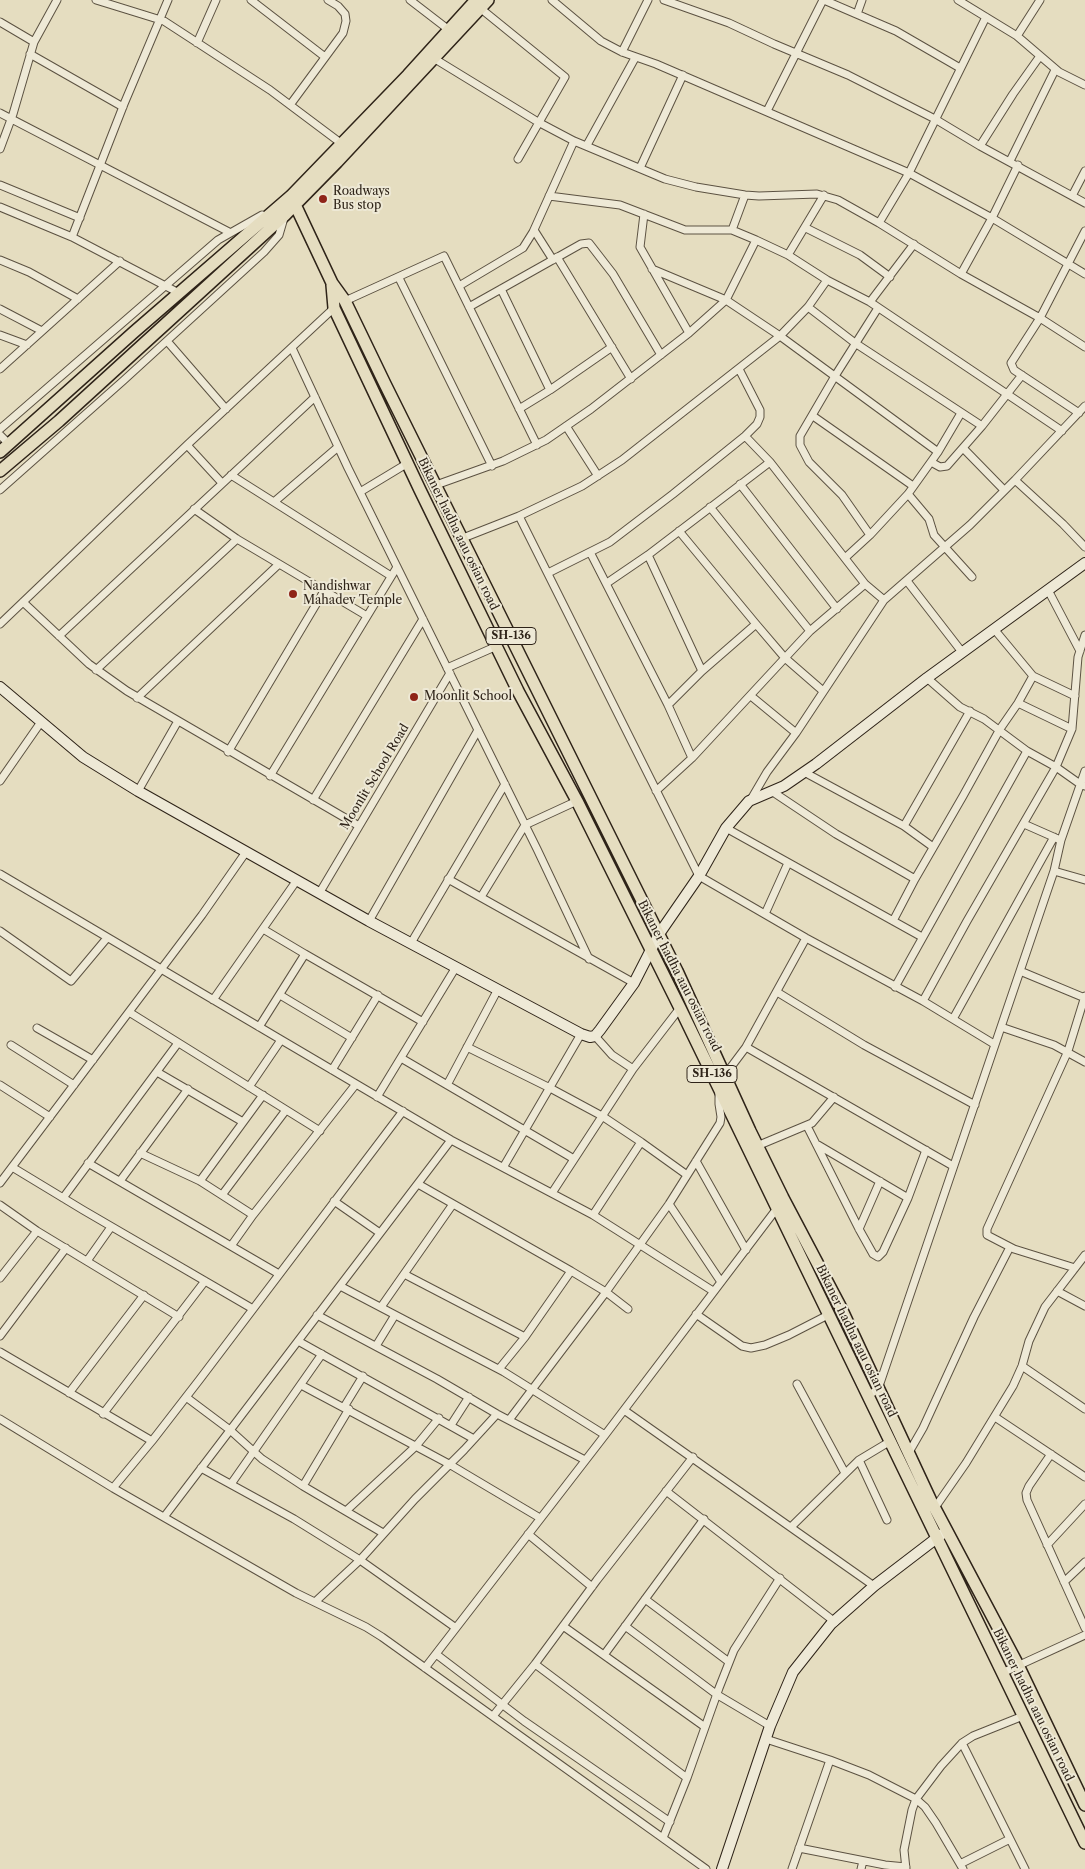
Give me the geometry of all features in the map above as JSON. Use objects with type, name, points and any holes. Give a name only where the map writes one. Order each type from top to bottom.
[{"type":"main road","points":[[0,471],[59,421],[285,215],[293,200],[342,144],[449,30],[481,3]]},
{"type":"main road","points":[[4,448],[179,293],[293,200],[435,59],[481,3]]},
{"type":"main road","name":"Bikaner hadha aau osian road","points":[[293,200],[332,283],[345,301],[659,934],[758,1146],[780,1204],[828,1315],[1085,1843]]},
{"type":"main road","name":"Bikaner hadha aau osian road","points":[[332,283],[334,308],[518,691],[577,801],[718,1086],[780,1204],[840,1306],[908,1454],[946,1531],[1018,1665],[1085,1805]]},
{"type":"main road","points":[[970,1608],[984,1600]]},
{"type":"street","points":[[0,149],[12,117],[34,42],[57,0]]},
{"type":"street","points":[[98,0],[159,19],[270,90],[342,144]]},
{"type":"street","points":[[72,237],[123,107],[168,0]]},
{"type":"street","points":[[197,42],[216,0]]},
{"type":"street","points":[[251,0],[325,57]]},
{"type":"street","points":[[290,105],[342,33],[346,21],[345,14],[338,6],[328,0]]},
{"type":"street","points":[[410,0],[449,30]]},
{"type":"street","points":[[552,0],[601,42],[635,58],[683,75],[909,173],[992,218],[1085,274]]},
{"type":"street","points":[[622,52],[648,0]]},
{"type":"street","points":[[664,0],[729,23],[848,75],[936,119],[980,146],[1085,203]]},
{"type":"street","points":[[767,111],[823,0],[896,31],[960,68]]},
{"type":"street","points":[[857,14],[862,0]]},
{"type":"street","points":[[958,0],[1017,36],[1055,70],[1085,85]]},
{"type":"street","points":[[1017,36],[1036,1]]},
{"type":"street","points":[[481,3],[565,77],[518,159]]},
{"type":"street","points":[[879,222],[909,173],[986,17]]},
{"type":"street","points":[[0,22],[34,42]]},
{"type":"street","points":[[30,54],[123,107]]},
{"type":"street","points":[[980,146],[1040,56]]},
{"type":"street","points":[[587,145],[635,58]]},
{"type":"street","points":[[435,59],[538,122],[574,141],[665,179],[696,187],[744,195],[824,195],[838,200],[879,222],[961,274],[1040,318],[1085,347]]},
{"type":"street","points":[[961,274],[992,218],[1055,70]]},
{"type":"street","points":[[640,168],[683,75]]},
{"type":"street","points":[[0,113],[12,117],[229,232]]},
{"type":"street","points":[[459,286],[523,248],[534,230],[574,141]]},
{"type":"street","points":[[1072,196],[1085,171]]},
{"type":"street","points":[[0,185],[80,218]]},
{"type":"street","points":[[732,230],[744,195]]},
{"type":"street","points":[[788,255],[806,228],[824,195]]},
{"type":"street","points":[[549,196],[620,205],[685,230],[732,230],[756,240],[788,255],[827,280],[870,302],[1062,431]]},
{"type":"street","points":[[0,429],[218,240],[229,232],[293,200]]},
{"type":"street","points":[[0,207],[72,237],[179,293]]},
{"type":"street","points":[[644,214],[640,247],[689,333]]},
{"type":"street","points":[[0,490],[264,252],[279,235],[285,215]]},
{"type":"street","points":[[806,228],[860,255],[890,277]]},
{"type":"street","points":[[534,230],[555,258],[631,378]]},
{"type":"street","points":[[1079,413],[1014,370],[1011,363],[1040,318],[1085,231]]},
{"type":"street","points":[[436,485],[492,466],[537,444],[592,409],[689,333],[726,300],[756,240]]},
{"type":"street","points":[[469,307],[581,244],[589,243],[613,274],[661,355]]},
{"type":"street","points":[[870,302],[914,244]]},
{"type":"street","points":[[345,301],[444,256],[537,444]]},
{"type":"street","points":[[0,260],[29,272],[78,299]]},
{"type":"street","points":[[0,369],[120,261]]},
{"type":"street","points":[[652,269],[726,300],[780,336],[938,452]]},
{"type":"street","points":[[399,278],[492,466]]},
{"type":"street","points":[[463,538],[519,516],[582,486],[622,460],[780,336],[808,307],[827,280]]},
{"type":"street","points":[[501,289],[550,390]]},
{"type":"street","points":[[808,307],[855,343],[982,426]]},
{"type":"street","points":[[0,624],[334,308]]},
{"type":"street","points":[[870,535],[842,495],[809,462],[802,452],[800,436],[878,308]]},
{"type":"street","points":[[0,309],[42,331]]},
{"type":"street","points":[[0,335],[27,345]]},
{"type":"street","points":[[167,340],[226,409]]},
{"type":"street","points":[[519,409],[612,347]]},
{"type":"street","points":[[292,348],[338,447],[526,825],[589,958]]},
{"type":"street","points":[[548,573],[610,542],[745,436],[757,424],[760,410],[740,369]]},
{"type":"street","points":[[931,462],[940,467],[947,466],[1008,395],[1022,375]]},
{"type":"street","points":[[59,636],[315,397]]},
{"type":"street","points":[[0,687],[83,757],[138,791],[498,991],[581,1034],[590,1037],[595,1036],[634,984],[659,934],[699,876],[726,828],[750,801],[771,766],[796,733],[884,600],[970,525],[1016,480],[1085,406]]},
{"type":"street","points":[[845,558],[870,535],[908,494],[938,452],[961,413]]},
{"type":"street","points":[[813,416],[913,486]]},
{"type":"street","points":[[566,426],[598,476]]},
{"type":"street","points":[[0,435],[4,448]]},
{"type":"street","points":[[745,436],[770,462],[865,584],[884,600]]},
{"type":"street","points":[[187,446],[222,484]]},
{"type":"street","points":[[274,502],[338,447]]},
{"type":"street","points":[[963,448],[1004,490]]},
{"type":"street","points":[[607,583],[648,555],[770,462]]},
{"type":"street","points":[[360,492],[408,463]]},
{"type":"street","points":[[231,475],[391,576]]},
{"type":"street","points":[[1016,480],[1064,524],[1085,547]]},
{"type":"street","points":[[740,484],[837,609]]},
{"type":"street","points":[[908,494],[930,519],[934,535],[972,576]]},
{"type":"street","points":[[710,507],[810,631]]},
{"type":"street","points":[[194,510],[238,539],[367,616]]},
{"type":"street","points":[[519,516],[699,876],[806,938],[923,1001],[994,1044]]},
{"type":"street","points":[[679,531],[785,658],[823,691]]},
{"type":"street","points":[[96,670],[238,539]]},
{"type":"street","points":[[590,552],[668,704],[692,758]]},
{"type":"street","points":[[648,555],[702,671]]},
{"type":"street","points":[[750,801],[773,792],[804,772],[927,678],[1085,563]]},
{"type":"street","points":[[137,698],[279,564]]},
{"type":"street","points":[[270,776],[397,567]]},
{"type":"street","points":[[907,581],[962,652]]},
{"type":"street","points":[[656,791],[692,758],[810,631],[865,584]]},
{"type":"street","points":[[1048,590],[1080,651]]},
{"type":"street","points":[[228,752],[324,591]]},
{"type":"street","points":[[23,602],[96,670],[137,698],[359,826]]},
{"type":"street","points":[[313,800],[423,619]]},
{"type":"street","points":[[668,704],[702,671],[756,624]]},
{"type":"street","points":[[994,629],[1033,676],[1075,696]]},
{"type":"street","points":[[923,1001],[1056,767],[1072,729],[1080,651],[1085,637]]},
{"type":"street","points":[[448,670],[497,646]]},
{"type":"street","name":"Moonlit School Road","points":[[320,892],[448,670]]},
{"type":"street","points":[[893,921],[1000,729],[1018,703],[1033,676]]},
{"type":"street","points":[[927,678],[951,700],[1000,729],[1028,751],[1082,785]]},
{"type":"street","points":[[751,696],[796,733]]},
{"type":"street","points":[[1018,703],[1072,729]]},
{"type":"street","points":[[904,826],[970,712]]},
{"type":"street","points":[[0,781],[41,722]]},
{"type":"street","points":[[138,791],[178,722]]},
{"type":"street","points":[[369,921],[478,730]]},
{"type":"street","points":[[895,987],[1028,751]]},
{"type":"street","points":[[953,1019],[1058,839],[1082,785],[1085,771]]},
{"type":"street","points":[[804,772],[904,826],[933,847]]},
{"type":"street","points":[[411,943],[505,784]]},
{"type":"street","points":[[773,792],[836,834],[915,879]]},
{"type":"street","points":[[481,898],[526,825],[577,801]]},
{"type":"street","points":[[1024,824],[1058,839]]},
{"type":"street","points":[[726,828],[922,937]]},
{"type":"street","points":[[868,1396],[878,1389],[1054,871],[1058,839]]},
{"type":"street","points":[[0,1183],[162,969],[246,852]]},
{"type":"street","points":[[765,914],[788,863]]},
{"type":"street","points":[[1054,871],[1085,880]]},
{"type":"street","points":[[0,874],[451,1140],[504,1166],[594,1215],[713,1291]]},
{"type":"street","points":[[448,879],[634,984]]},
{"type":"street","points":[[213,1000],[297,880]]},
{"type":"street","points":[[263,929],[423,1022]]},
{"type":"street","points":[[0,930],[71,981],[107,938]]},
{"type":"street","points":[[724,1075],[746,1047],[806,938]]},
{"type":"street","points":[[259,1027],[305,954]]},
{"type":"street","points":[[378,1097],[456,968]]},
{"type":"street","points":[[1020,971],[1085,997],[1068,1051],[987,1229],[987,1234],[1010,1247],[1075,1268]]},
{"type":"street","points":[[447,1084],[498,991]]},
{"type":"street","points":[[777,992],[864,1045],[974,1105]]},
{"type":"street","points":[[280,995],[352,1038]]},
{"type":"street","points":[[332,1070],[378,995]]},
{"type":"street","points":[[552,1192],[633,1069],[680,1008]]},
{"type":"street","points":[[129,1012],[320,1131]]},
{"type":"street","points":[[1001,1027],[1068,1051],[1085,1062]]},
{"type":"street","points":[[37,1028],[93,1060]]},
{"type":"street","points":[[504,1166],[581,1034]]},
{"type":"street","points":[[595,1036],[612,1055],[633,1069]]},
{"type":"street","points":[[249,1087],[281,1040]]},
{"type":"street","points":[[62,1198],[178,1043]]},
{"type":"street","points":[[11,1045],[74,1085]]},
{"type":"street","points":[[467,1047],[602,1116],[642,1142],[687,1176]]},
{"type":"street","points":[[746,1047],[953,1166]]},
{"type":"street","points":[[401,1058],[574,1159]]},
{"type":"street","points":[[156,1072],[243,1122]]},
{"type":"street","points":[[231,1246],[253,1215],[356,1084]]},
{"type":"street","points":[[0,1085],[50,1117]]},
{"type":"street","points":[[509,1420],[606,1292],[687,1176],[720,1123],[718,1086]]},
{"type":"street","points":[[120,1182],[188,1089]]},
{"type":"street","points":[[200,1181],[263,1095]]},
{"type":"street","points":[[758,1146],[812,1123],[834,1097]]},
{"type":"street","points":[[222,1195],[286,1110]]},
{"type":"street","points":[[113,1488],[186,1397],[403,1111]]},
{"type":"street","points":[[807,1126],[859,1229],[873,1254],[878,1258],[881,1256],[908,1198],[926,1150]]},
{"type":"street","points":[[164,1517],[451,1140]]},
{"type":"street","points":[[594,1215],[642,1142]]},
{"type":"street","points":[[817,1145],[908,1198]]},
{"type":"street","points":[[140,1153],[200,1181],[253,1215]]},
{"type":"street","points":[[696,1160],[746,1250]]},
{"type":"street","points":[[88,1163],[279,1274]]},
{"type":"street","points":[[12,1167],[111,1227],[253,1308]]},
{"type":"street","points":[[859,1229],[880,1181]]},
{"type":"street","points":[[418,1184],[571,1271],[606,1292],[628,1309]]},
{"type":"street","points":[[334,1201],[380,1233]]},
{"type":"street","points":[[381,1307],[453,1204]]},
{"type":"street","points":[[669,1204],[720,1282]]},
{"type":"street","points":[[427,1666],[780,1204]]},
{"type":"street","points":[[0,1205],[37,1231],[179,1317]]},
{"type":"street","points":[[87,1261],[111,1227]]},
{"type":"street","points":[[0,1278],[37,1231]]},
{"type":"street","points":[[908,1454],[923,1428],[974,1317],[1010,1247]]},
{"type":"street","points":[[0,1336],[66,1248]]},
{"type":"street","points":[[925,1515],[935,1508],[995,1417],[1013,1386],[1022,1366],[1029,1341],[1045,1307],[1085,1255]]},
{"type":"street","points":[[499,1370],[525,1337],[571,1271]]},
{"type":"street","points":[[404,1274],[525,1337]]},
{"type":"street","points":[[103,1414],[205,1281]]},
{"type":"street","points":[[340,1286],[499,1370],[605,1435]]},
{"type":"street","points":[[1057,1291],[1085,1306]]},
{"type":"street","points":[[69,1393],[144,1295]]},
{"type":"street","points":[[696,1314],[742,1346],[751,1348],[781,1338],[828,1315]]},
{"type":"street","points":[[317,1315],[585,1460]]},
{"type":"street","points":[[376,1346],[395,1315]]},
{"type":"street","points":[[298,1341],[474,1439]]},
{"type":"street","points":[[0,1352],[152,1441]]},
{"type":"street","points":[[231,1484],[322,1354]]},
{"type":"street","points":[[1022,1366],[1085,1408]]},
{"type":"street","points":[[303,1486],[363,1376]]},
{"type":"street","points":[[797,1384],[845,1473]]},
{"type":"street","points":[[302,1385],[449,1464],[540,1518]]},
{"type":"street","points":[[186,1397],[230,1430],[254,1452],[303,1486],[383,1533]]},
{"type":"street","points":[[450,1425],[469,1397]]},
{"type":"street","points":[[624,1410],[874,1586]]},
{"type":"street","points":[[319,1598],[360,1560],[383,1533],[497,1414]]},
{"type":"street","points":[[995,1417],[1085,1477]]},
{"type":"street","points":[[346,1511],[416,1446],[439,1418]]},
{"type":"street","points":[[0,1419],[113,1488],[296,1593],[319,1598],[497,1710],[666,1830],[706,1869]]},
{"type":"street","points":[[791,1527],[859,1460],[890,1442]]},
{"type":"street","points":[[1051,1454],[1029,1486],[1026,1493],[1027,1500],[1085,1628]]},
{"type":"street","points":[[497,1710],[535,1664],[693,1457]]},
{"type":"street","points":[[859,1460],[887,1520]]},
{"type":"street","points":[[201,1468],[294,1519],[360,1560],[456,1628]]},
{"type":"street","points":[[666,1491],[834,1622]]},
{"type":"street","points":[[1047,1545],[1085,1504]]},
{"type":"street","points":[[604,1655],[704,1519]]},
{"type":"street","points":[[722,1869],[770,1726],[793,1672],[834,1622],[874,1586],[946,1531]]},
{"type":"street","points":[[528,1534],[592,1587]]},
{"type":"street","points":[[1064,1582],[1085,1562]]},
{"type":"street","points":[[666,1830],[734,1650],[780,1578]]},
{"type":"street","points":[[645,1599],[729,1662]]},
{"type":"street","points":[[563,1626],[705,1726]]},
{"type":"street","points":[[625,1626],[716,1694],[770,1726]]},
{"type":"street","points":[[1002,1673],[1085,1635]]},
{"type":"street","points":[[434,1656],[497,1710],[666,1830]]},
{"type":"street","points":[[535,1664],[687,1778]]},
{"type":"street","points":[[799,1848],[906,1868],[904,1850],[912,1810],[916,1799],[941,1766],[962,1743],[973,1736],[1023,1716]]},
{"type":"street","points":[[766,1739],[869,1775],[916,1799],[925,1807],[936,1823],[961,1867],[1010,1840]]},
{"type":"street","points":[[962,1743],[1025,1869]]},
{"type":"street","points":[[792,1869],[830,1760]]},
{"type":"street","points":[[861,1869],[864,1861]]},
{"type":"place","name":"Roadways Bus stop","points":[[323,199]]},
{"type":"place","name":"Nandishwar Mahadev Temple","points":[[293,594]]},
{"type":"place","name":"Moonlit School","points":[[414,697]]}]
